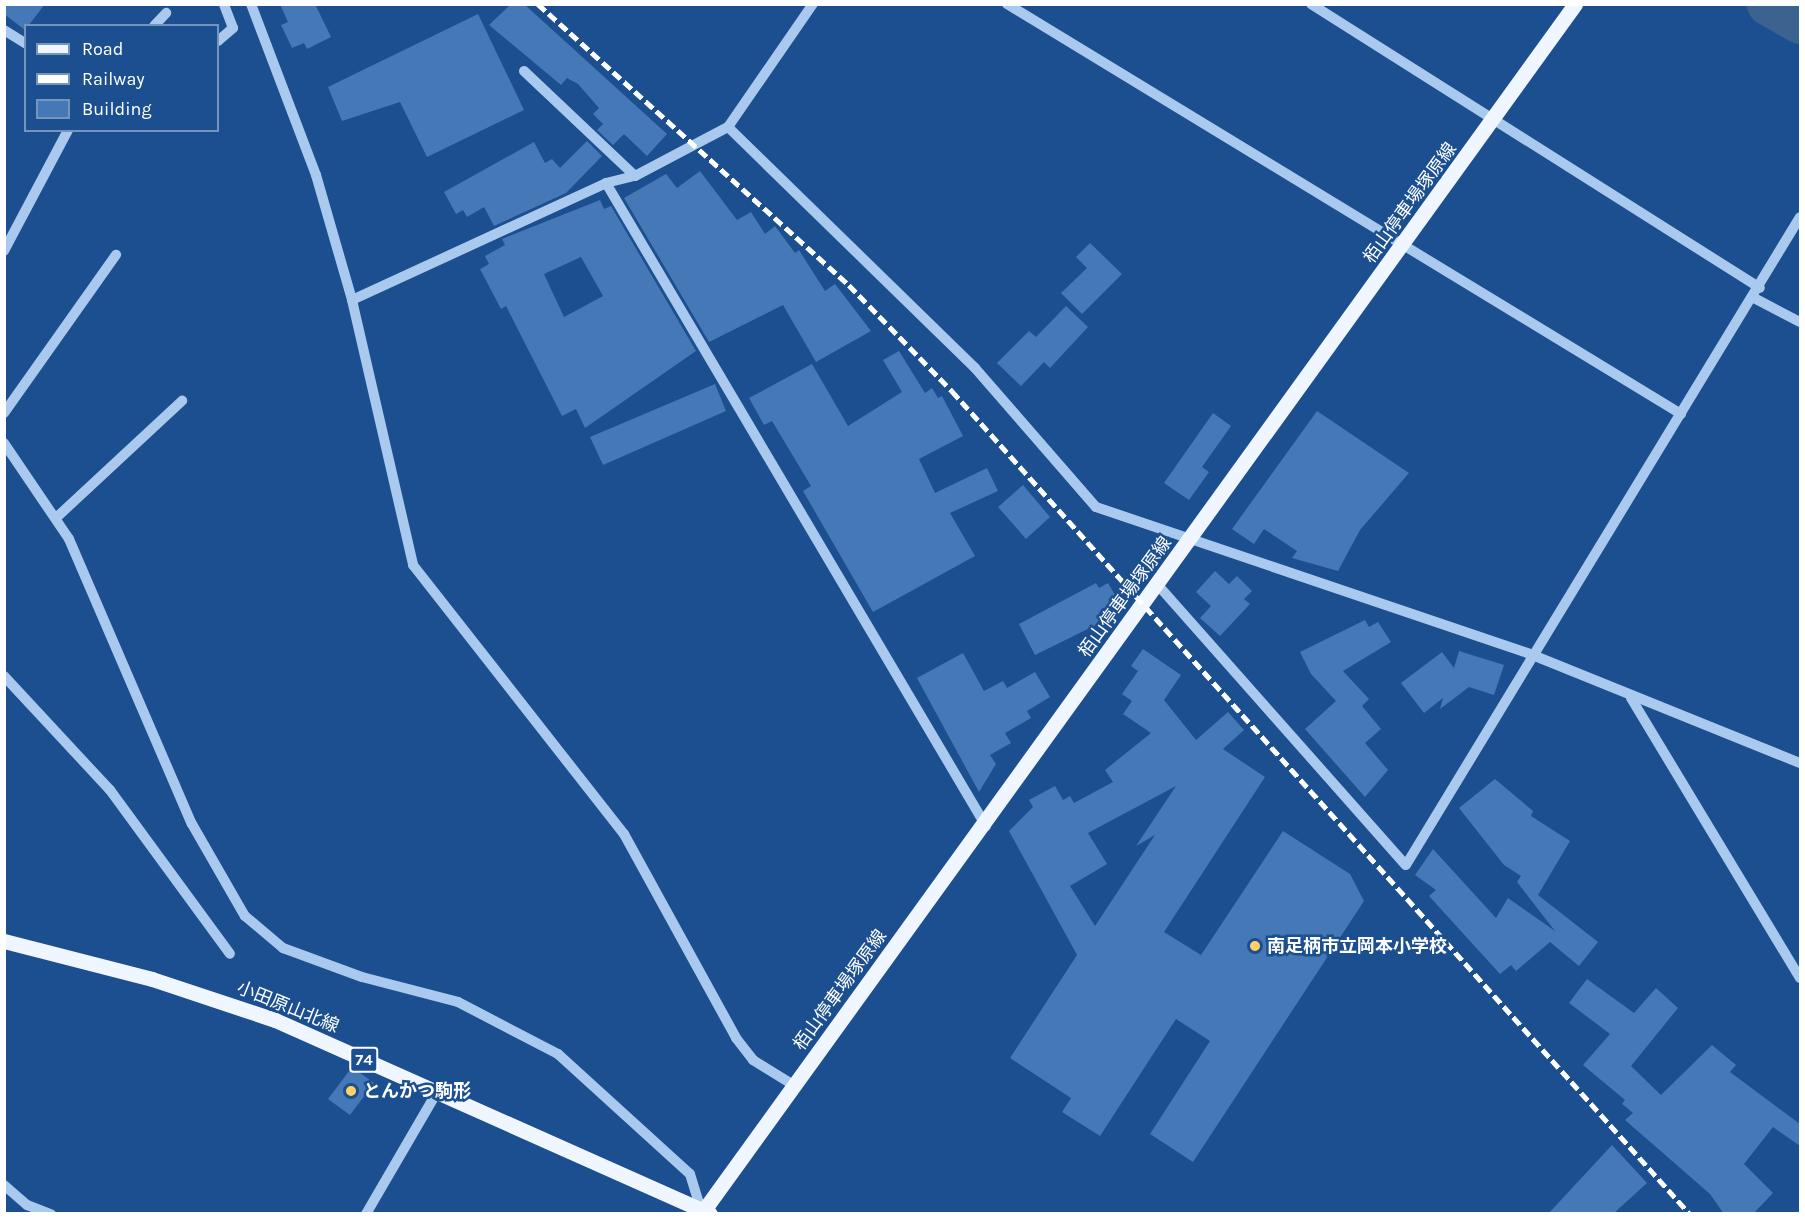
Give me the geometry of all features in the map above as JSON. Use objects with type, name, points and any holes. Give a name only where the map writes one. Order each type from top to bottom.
[{"type":"main road","name":"栢山停車場塚原線","points":[[706,1212],[795,1086],[986,827],[1157,584],[1495,120],[1575,4]]},
{"type":"main road","name":"小田原山北線","points":[[4,941],[215,998],[437,1092],[706,1212]]},
{"type":"street","points":[[219,40],[232,27],[224,4]]},
{"type":"street","points":[[250,4],[316,175],[352,300],[413,565],[624,834],[736,1038],[753,1060],[795,1086]]},
{"type":"street","points":[[352,300],[606,183],[635,176],[728,127],[813,4]]},
{"type":"street","points":[[1007,4],[1404,243],[1681,414]]},
{"type":"street","points":[[1311,4],[1495,120],[1800,322]]},
{"type":"street","points":[[156,24],[166,13]]},
{"type":"street","points":[[4,30],[24,43]]},
{"type":"street","points":[[524,71],[635,176]]},
{"type":"street","points":[[728,127],[975,368],[1096,507],[1535,656],[1631,698],[1800,763]]},
{"type":"street","points":[[4,251],[67,132]]},
{"type":"street","points":[[606,183],[986,827]]},
{"type":"street","points":[[1157,584],[1406,865],[1756,293],[1800,217]]},
{"type":"street","points":[[4,413],[116,255]]},
{"type":"street","points":[[57,517],[182,401]]},
{"type":"street","points":[[4,443],[57,517],[192,824],[245,916],[283,948],[362,977],[458,1002],[558,1054],[690,1174],[706,1212]]},
{"type":"street","points":[[4,676],[110,790],[230,954]]},
{"type":"street","points":[[1631,698],[1800,978]]},
{"type":"street","points":[[366,1214],[437,1092]]},
{"type":"street","points":[[4,1185],[27,1205],[51,1214]]},
{"type":"building","points":[[4,4],[45,4],[30,24],[24,24],[24,29],[4,14]]},
{"type":"building","points":[[280,4],[315,4],[331,37],[307,49],[304,43],[292,48],[281,25],[288,22]]},
{"type":"building","points":[[511,4],[524,4],[667,134],[647,156],[624,134],[613,145],[597,130],[603,124],[593,114],[599,108],[578,84],[567,78],[561,85],[489,25]]},
{"type":"building","points":[[478,14],[524,110],[427,157],[400,102],[342,121],[328,87]]},
{"type":"building","points":[[587,141],[602,156],[566,193],[494,226],[484,207],[467,217],[463,210],[456,214],[444,192],[534,142],[545,163],[552,159],[560,168]]},
{"type":"building","points":[[700,171],[737,220],[751,212],[765,234],[775,226],[795,253],[799,250],[825,291],[835,284],[871,331],[816,362],[783,305],[709,342],[624,198],[666,174],[677,188]]},
{"type":"building","points":[[600,200],[604,209],[611,206],[696,351],[585,428],[576,409],[562,416],[506,306],[501,309],[480,269],[489,264],[485,256],[505,245],[502,239]],"holes":[[[581,257],[603,296],[564,317],[544,274]]]},
{"type":"building","points":[[1090,243],[1122,274],[1082,314],[1061,293],[1087,268],[1076,257]]},
{"type":"building","points":[[1066,306],[1088,327],[1050,368],[1044,362],[1021,386],[997,363],[1029,331],[1036,337]]},
{"type":"building","points":[[899,351],[925,393],[932,388],[938,398],[942,396],[963,436],[919,459],[935,493],[987,468],[998,491],[950,513],[975,556],[873,612],[803,491],[811,486],[772,421],[764,425],[749,398],[812,364],[848,426],[902,392],[883,360]]},
{"type":"building","points":[[715,384],[726,411],[603,465],[590,437]]},
{"type":"building","points":[[1317,411],[1409,473],[1360,530],[1338,571],[1292,558],[1297,551],[1264,529],[1254,544],[1232,529]]},
{"type":"building","points":[[1213,413],[1231,426],[1202,467],[1209,472],[1189,500],[1164,483]]},
{"type":"building","points":[[1023,485],[1050,517],[1026,539],[998,507]]},
{"type":"building","points":[[1215,571],[1229,584],[1237,576],[1252,591],[1244,599],[1250,604],[1220,636],[1200,618],[1211,606],[1196,592]]},
{"type":"building","points":[[1096,583],[1099,588],[1108,583],[1119,602],[1097,615],[1102,622],[1035,655],[1019,624]]},
{"type":"building","points":[[1365,620],[1369,627],[1378,622],[1391,642],[1343,671],[1369,699],[1362,706],[1381,729],[1365,743],[1388,770],[1365,797],[1305,729],[1336,701],[1311,674],[1300,652]]},
{"type":"building","points":[[1143,649],[1181,675],[1164,700],[1196,740],[1228,712],[1244,730],[1223,749],[1265,777],[1164,932],[1201,955],[1283,831],[1350,874],[1364,901],[1193,1162],[1150,1134],[1210,1041],[1176,1019],[1100,1136],[1062,1112],[1071,1098],[1010,1058],[1077,955],[1009,831],[1033,807],[1029,800],[1055,786],[1063,800],[1070,796],[1074,803],[1113,782],[1105,770],[1151,733],[1123,714],[1132,701],[1122,694],[1138,671],[1131,666]],"holes":[[[1176,786],[1136,846],[1155,835],[1095,926],[1070,886],[1107,864],[1088,833]]]},
{"type":"building","points":[[1459,651],[1504,665],[1494,695],[1469,687],[1440,709],[1443,698],[1424,713],[1401,683],[1442,652],[1454,668]]},
{"type":"building","points":[[963,653],[984,691],[1003,681],[1007,688],[1035,672],[1050,697],[1027,711],[1031,718],[1005,733],[1011,743],[990,755],[996,764],[979,792],[917,678]]},
{"type":"building","points":[[1495,779],[1533,811],[1531,816],[1570,841],[1538,895],[1598,942],[1579,966],[1550,942],[1516,971],[1511,965],[1500,974],[1429,896],[1436,890],[1415,875],[1433,849],[1496,918],[1508,898],[1555,931],[1517,882],[1521,876],[1504,865],[1459,808]]},
{"type":"building","points":[[1587,979],[1634,1013],[1656,988],[1678,1008],[1631,1066],[1661,1095],[1712,1045],[1736,1065],[1730,1072],[1800,1124],[1800,1146],[1773,1127],[1744,1164],[1773,1193],[1753,1214],[1724,1214],[1710,1194],[1625,1120],[1633,1113],[1622,1104],[1625,1100],[1583,1065],[1610,1034],[1569,1003]]},
{"type":"building","name":"とんかつ駒形","points":[[352,1067],[374,1083],[350,1115],[328,1099]]},
{"type":"building","points":[[1612,1145],[1647,1183],[1613,1214],[1548,1214]]},
{"type":"waterway","points":[[1769,4],[1800,22]]},
{"type":"railway","points":[[538,4],[849,285],[952,391],[1690,1214]]},
{"type":"place","name":"南足柄市立岡本小学校","points":[[1255,946]]},
{"type":"place","name":"とんかつ駒形","points":[[351,1091]]}]
